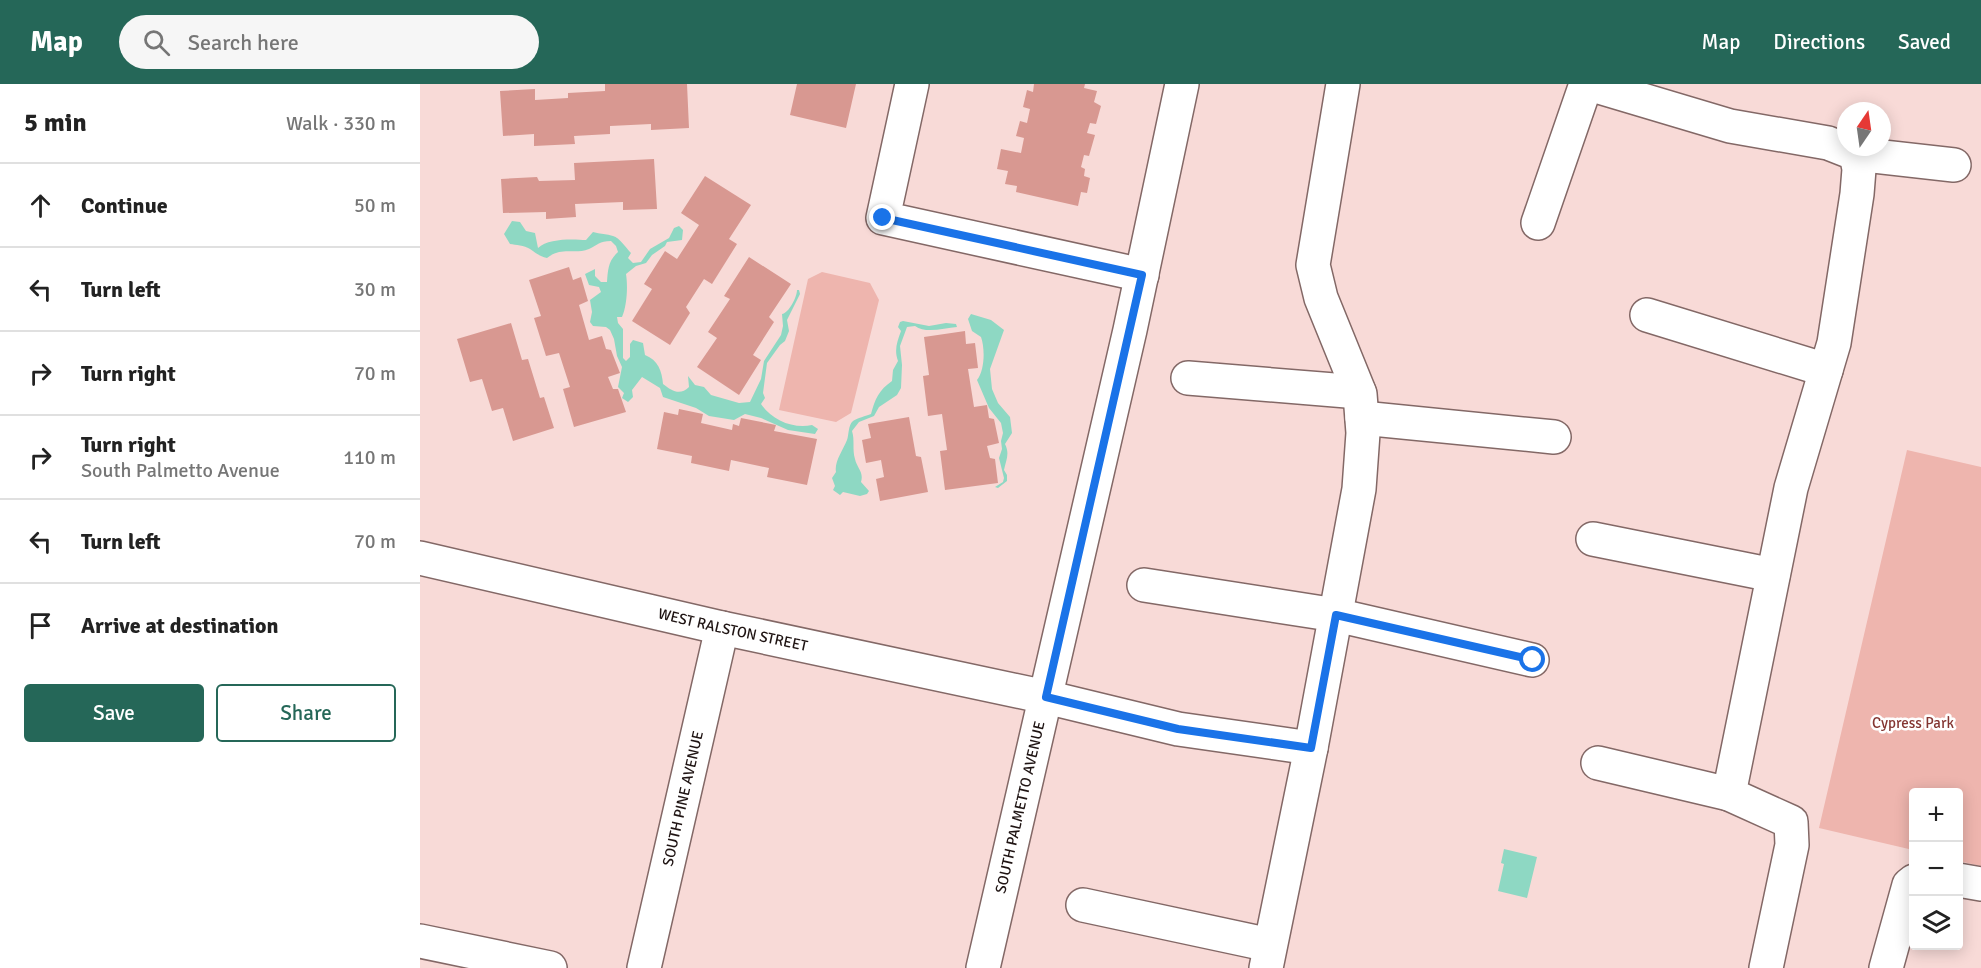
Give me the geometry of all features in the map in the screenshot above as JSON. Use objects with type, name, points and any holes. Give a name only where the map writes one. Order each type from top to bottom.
[{"type":"street","points":[[912,84],[883,218],[1142,275]]},
{"type":"street","name":"SOUTH PALMETTO AVENUE","points":[[983,968],[1142,275],[1182,84]]},
{"type":"street","points":[[1083,905],[1268,956],[1311,748],[1359,489],[1363,433],[1361,405],[1321,298],[1313,265],[1343,84]]},
{"type":"street","points":[[1538,223],[1588,84],[1730,126],[1837,147]]},
{"type":"street","points":[[1729,794],[1791,488],[1834,343],[1853,227],[1859,169],[1856,156]]},
{"type":"street","points":[[1874,156],[1954,165]]},
{"type":"street","points":[[1647,315],[1826,370]]},
{"type":"street","points":[[1188,378],[1554,437]]},
{"type":"street","points":[[1593,539],[1773,575]]},
{"type":"street","name":"WEST RALSTON STREET","points":[[420,558],[722,628],[1046,697],[1178,729],[1311,748]]},
{"type":"street","points":[[1144,585],[1336,615],[1533,660]]},
{"type":"street","name":"SOUTH PINE AVENUE","points":[[644,968],[722,628]]},
{"type":"street","points":[[1598,763],[1729,794],[1791,822],[1792,844],[1766,968]]},
{"type":"street","points":[[1963,881],[1981,884]]},
{"type":"street","points":[[1886,968],[1909,885]]},
{"type":"street","points":[[420,941],[550,968]]},
{"type":"green space","points":[[822,272],[870,283],[879,300],[851,413],[836,422],[779,410],[808,279]]},
{"type":"green space","name":"Cypress Park","points":[[1907,450],[1981,467],[1981,866],[1963,862],[1963,788],[1909,788],[1909,849],[1819,828]]},
{"type":"shaded area","points":[[512,221],[520,222],[526,231],[535,233],[538,248],[554,241],[586,240],[593,232],[616,237],[631,253],[628,258],[633,263],[641,262],[650,249],[669,238],[674,228],[679,226],[683,230],[682,240],[667,242],[646,263],[636,266],[626,274],[625,307],[622,317],[617,317],[623,329],[623,358],[626,361],[630,357],[630,344],[633,340],[643,343],[645,355],[658,366],[663,384],[676,392],[689,387],[688,376],[695,385],[704,387],[711,395],[739,403],[750,402],[761,379],[764,361],[781,335],[782,314],[790,308],[799,290],[800,294],[787,320],[789,331],[785,341],[767,363],[763,393],[765,398],[761,404],[771,415],[784,422],[798,426],[812,425],[818,429],[815,434],[788,430],[761,418],[745,414],[734,420],[709,416],[696,408],[663,397],[660,388],[642,377],[632,390],[633,397],[628,402],[622,398],[624,393],[618,387],[622,367],[614,339],[606,327],[593,326],[590,322],[592,312],[590,300],[601,292],[599,287],[589,285],[585,274],[595,269],[595,276],[601,282],[607,282],[610,262],[618,252],[616,246],[611,241],[604,242],[584,251],[563,251],[547,258],[525,247],[510,244],[504,234]]},
{"type":"shaded area","points":[[971,314],[991,320],[1004,330],[990,369],[992,389],[998,403],[1010,417],[1012,433],[1005,444],[1007,454],[1004,470],[1007,481],[998,488],[995,487],[1003,482],[1004,478],[999,458],[1003,433],[1001,423],[989,408],[977,380],[983,365],[983,347],[981,337],[972,331],[968,319]]},
{"type":"shaded area","points":[[903,321],[929,326],[956,324],[957,327],[924,330],[915,326],[907,327],[900,346],[901,388],[897,395],[879,407],[874,416],[859,422],[852,431],[854,455],[861,473],[861,482],[869,491],[860,496],[843,492],[840,495],[833,490],[835,486],[832,478],[847,440],[850,425],[855,420],[871,414],[878,395],[892,381],[893,370],[898,361],[896,350],[901,331],[898,327]]},
{"type":"shaded area","points":[[1504,849],[1537,857],[1527,898],[1498,891],[1504,864],[1501,863]]},
{"type":"building","points":[[605,84],[687,84],[689,128],[651,130],[651,124],[610,126],[610,134],[574,136],[575,144],[534,146],[534,134],[503,136],[500,91],[535,89],[535,100],[568,98],[568,93],[605,91]]},
{"type":"building","points":[[797,84],[856,84],[846,128],[790,115]]},
{"type":"building","points":[[1034,84],[1085,84],[1084,88],[1097,91],[1094,102],[1101,106],[1096,124],[1090,123],[1087,133],[1095,135],[1089,156],[1084,155],[1081,167],[1085,169],[1084,176],[1090,178],[1087,193],[1081,192],[1078,206],[1016,192],[1017,186],[1005,184],[1008,171],[997,169],[1001,149],[1021,153],[1024,138],[1016,136],[1020,121],[1027,123],[1030,109],[1023,107],[1027,90],[1033,92]]},
{"type":"building","points":[[654,159],[657,209],[623,210],[623,202],[575,204],[576,217],[546,219],[546,212],[503,213],[501,179],[537,177],[539,181],[575,180],[574,163]]},
{"type":"building","points":[[705,176],[751,205],[729,239],[737,244],[712,284],[704,279],[686,307],[690,313],[670,345],[632,321],[652,289],[644,284],[665,251],[677,259],[699,225],[681,213]]},
{"type":"building","points":[[749,257],[791,284],[769,317],[774,322],[753,355],[761,360],[739,395],[697,367],[717,338],[708,332],[730,299],[724,296]]},
{"type":"building","points":[[569,267],[573,280],[581,277],[588,301],[579,305],[589,340],[602,336],[606,349],[611,350],[620,373],[608,377],[613,389],[618,389],[626,412],[574,427],[563,389],[570,387],[559,353],[546,356],[534,318],[541,316],[529,280]]},
{"type":"building","points":[[511,323],[522,360],[528,359],[540,398],[544,397],[554,428],[513,441],[503,408],[492,411],[482,379],[470,382],[457,339]]},
{"type":"building","points":[[965,331],[966,344],[975,343],[978,368],[968,369],[974,407],[987,405],[989,418],[994,419],[999,443],[987,446],[990,458],[995,459],[998,483],[945,490],[940,451],[947,450],[942,414],[928,416],[923,376],[929,375],[924,337]]},
{"type":"building","points":[[679,409],[703,414],[701,423],[732,430],[733,424],[739,426],[741,418],[776,425],[774,431],[817,439],[807,485],[767,477],[769,468],[731,460],[729,471],[691,463],[692,456],[657,449],[664,412],[678,415]]},
{"type":"building","points":[[909,417],[916,456],[921,457],[928,492],[880,501],[876,479],[884,477],[881,460],[866,463],[862,440],[871,438],[868,424]]},
{"type":"route","points":[[883,218],[1142,275],[1046,697],[1178,729],[1311,748],[1336,615],[1533,660]]}]
